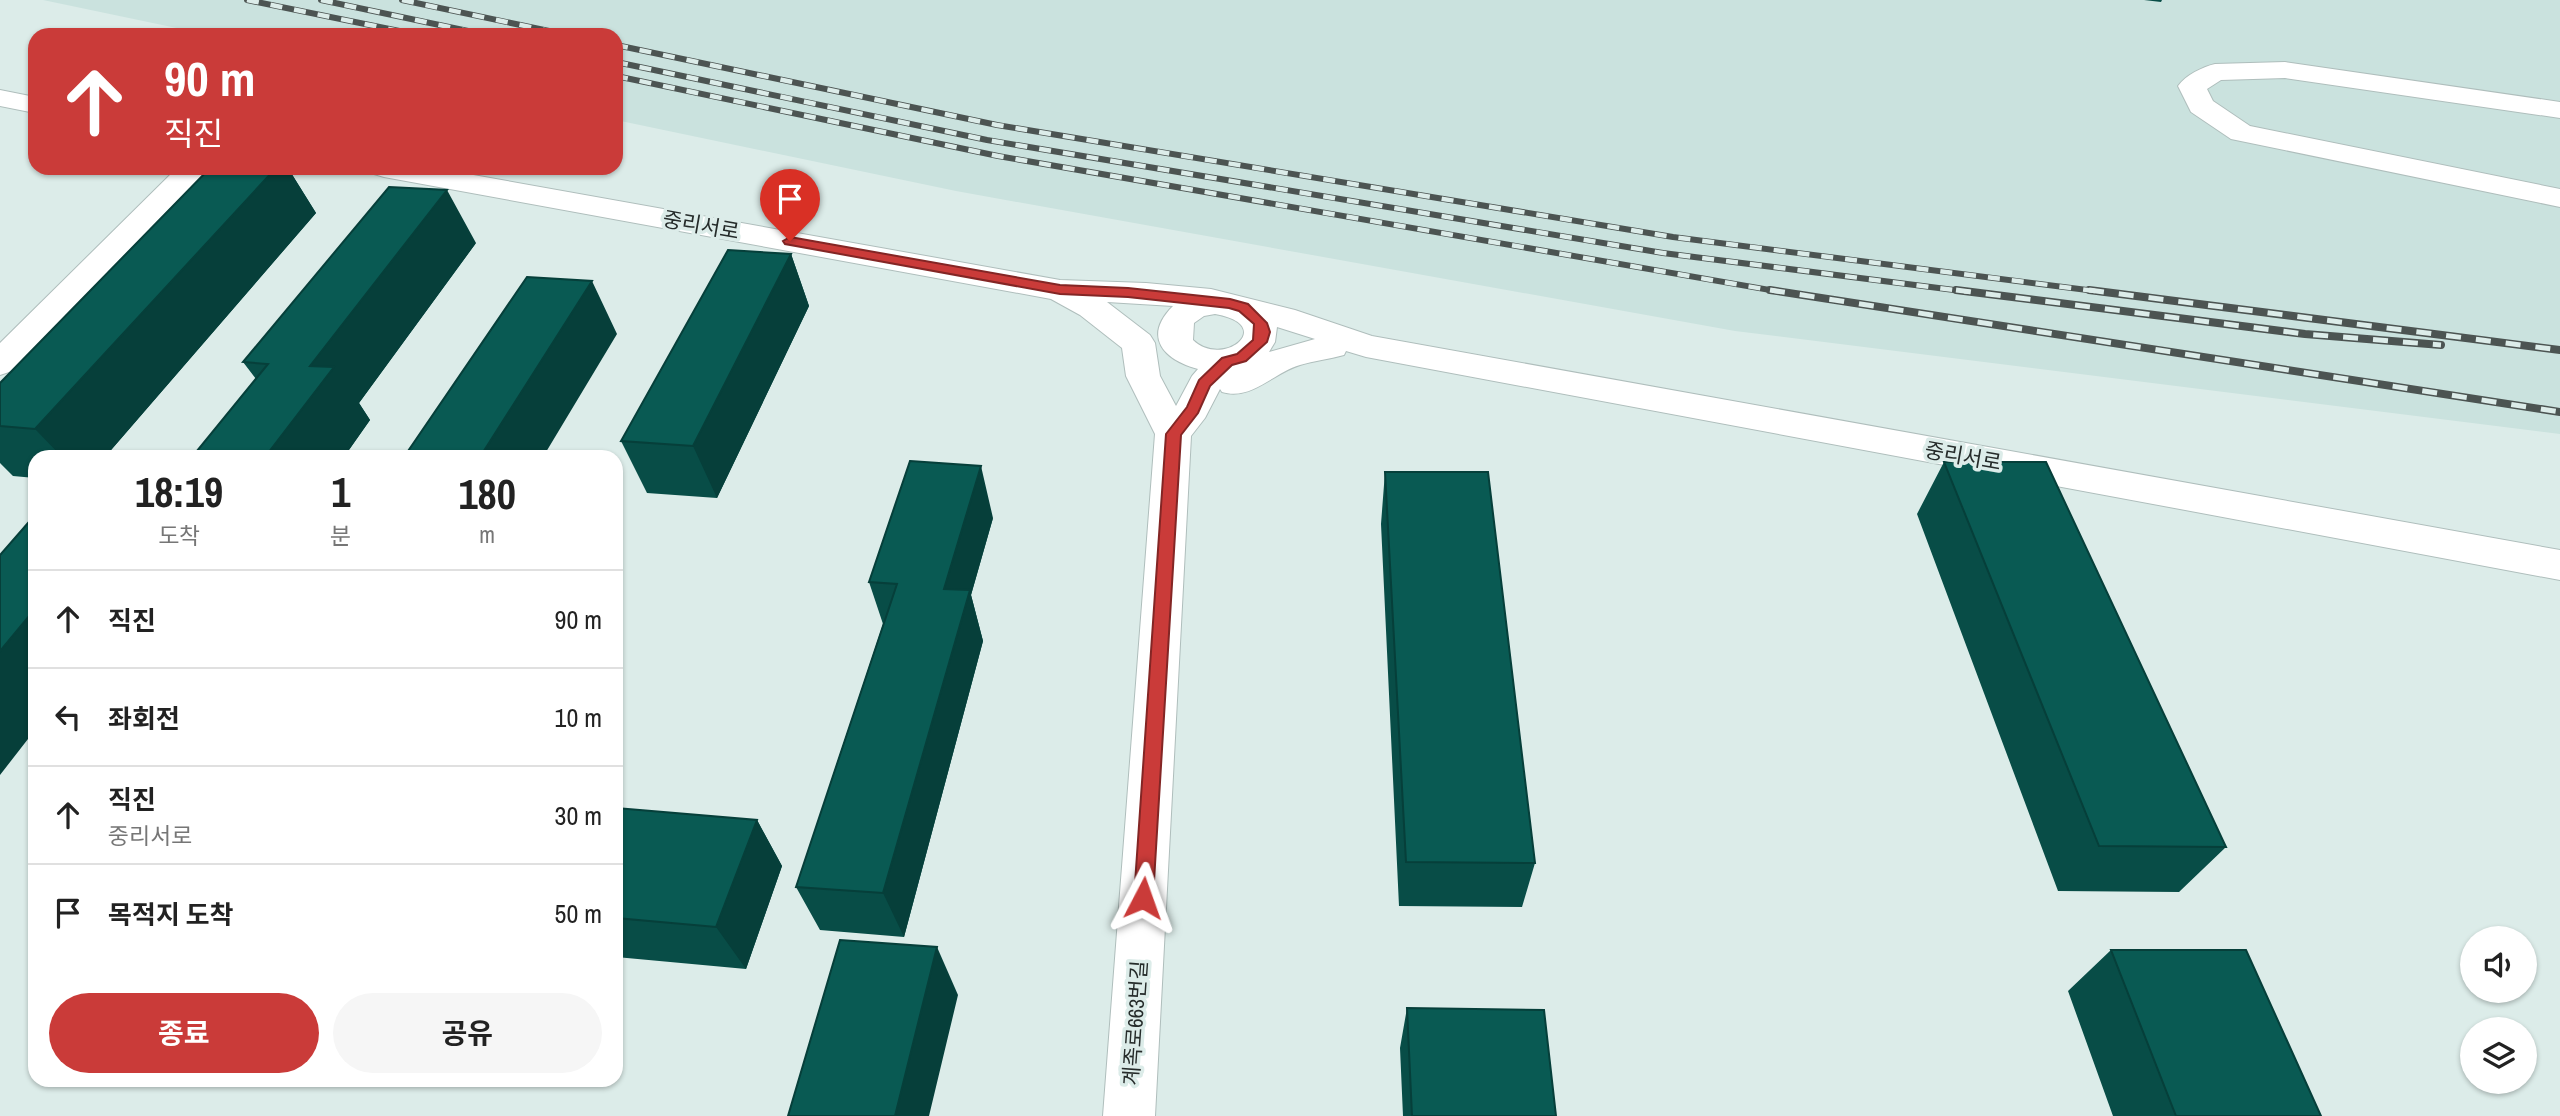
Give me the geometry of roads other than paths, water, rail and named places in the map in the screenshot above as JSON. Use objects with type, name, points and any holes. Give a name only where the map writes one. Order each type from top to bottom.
[{"type":"main road","points":[[2560,110],[2285,70],[2215,72],[2192,86],[2201,106],[2241,134],[2560,198]]},
{"type":"main road","points":[[0,98],[28,104]]},
{"type":"main road","points":[[0,363],[187,175]]},
{"type":"main road","name":"중리서로","points":[[423,175],[1060,290]]},
{"type":"main road","points":[[1060,290],[1128,292],[1243,307],[1260,323],[1263,332],[1260,342],[1240,356]]},
{"type":"main road","points":[[1060,290],[1092,307],[1138,343],[1143,376],[1176,418]]},
{"type":"main road","points":[[1176,418],[1165,373],[1176,340],[1179,318],[1189,310],[1215,303],[1230,304],[1313,325],[1349,347]]},
{"type":"main road","points":[[1092,307],[1133,315],[1176,340],[1198,360],[1240,356],[1281,345],[1349,347]]},
{"type":"main road","points":[[1176,418],[1287,356],[1349,347]]},
{"type":"main road","name":"중리서로","points":[[1349,347],[2560,565]]},
{"type":"main road","name":"계족로663번길","points":[[1129,1116],[1176,418],[1204,384],[1240,356]]},
{"type":"railway","points":[[247,0],[385,28]]},
{"type":"railway","points":[[321,0],[454,28]]},
{"type":"railway","points":[[402,0],[535,28]]},
{"type":"railway","points":[[623,46],[997,125],[1673,237],[2103,292]]},
{"type":"railway","points":[[623,63],[987,140],[1663,253],[1970,292]]},
{"type":"railway","points":[[623,77],[998,156],[1781,292]]},
{"type":"railway","points":[[1770,290],[2560,412]]},
{"type":"railway","points":[[1956,290],[2305,334],[2441,345]]},
{"type":"railway","points":[[2089,290],[2560,350]]}]
